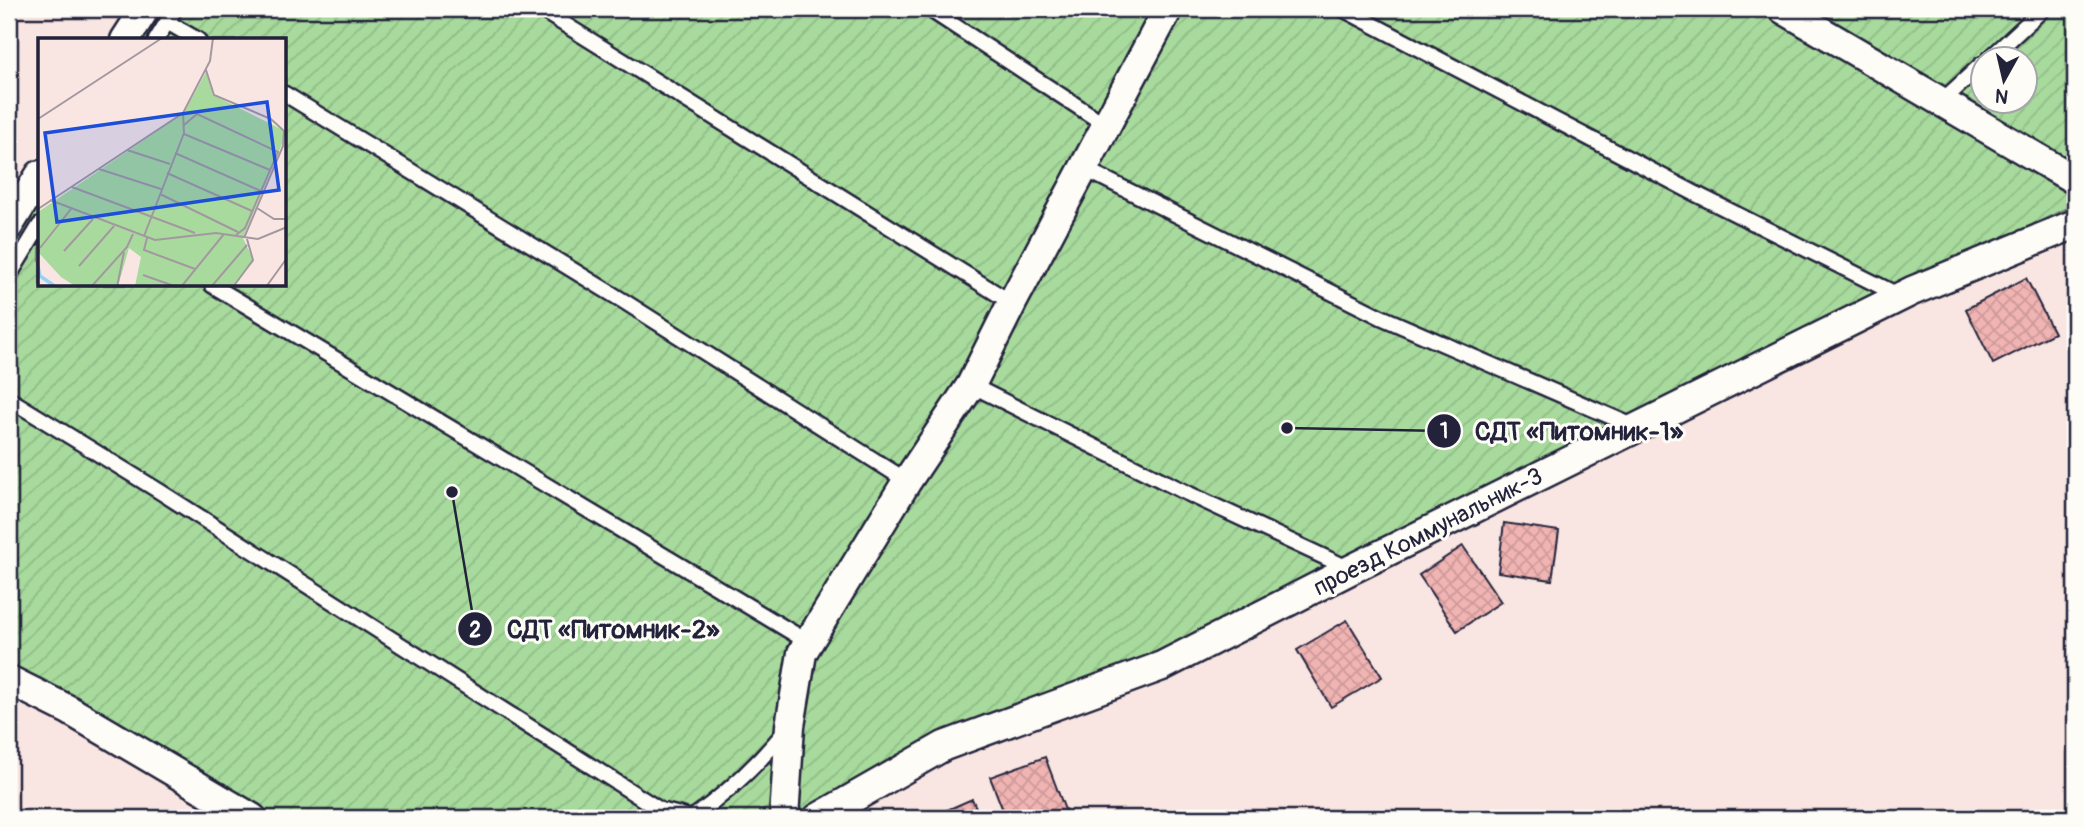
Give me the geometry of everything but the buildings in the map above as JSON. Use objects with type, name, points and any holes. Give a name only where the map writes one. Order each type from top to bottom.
[{"type":"street","points":[[784,818],[790,726],[802,653],[907,481],[971,385],[1168,9]]},
{"type":"street","points":[[1783,9],[2075,180]]},
{"type":"street","points":[[127,38],[156,15]]},
{"type":"street","points":[[9,225],[38,178]]},
{"type":"street","name":"проезд Коммунальник-3","points":[[818,818],[944,746],[1162,666],[1901,296],[2075,224]]},
{"type":"street","points":[[9,680],[69,710],[252,818]]},
{"type":"lane","points":[[156,15],[175,9]]},
{"type":"lane","points":[[540,9],[1012,303]]},
{"type":"lane","points":[[929,9],[1107,125]]},
{"type":"lane","points":[[1343,9],[1684,188],[1901,296]]},
{"type":"lane","points":[[2003,46],[2043,9]]},
{"type":"lane","points":[[156,15],[156,38]]},
{"type":"lane","points":[[156,15],[195,38]]},
{"type":"lane","points":[[1941,102],[1968,78]]},
{"type":"lane","points":[[287,95],[625,302],[907,481]]},
{"type":"lane","points":[[1083,168],[1381,317],[1636,428]]},
{"type":"lane","points":[[9,276],[38,228]]},
{"type":"lane","points":[[215,287],[808,642]]},
{"type":"lane","points":[[971,385],[1187,493],[1352,569]]},
{"type":"lane","points":[[9,399],[159,491],[660,810],[692,818],[759,763],[790,726]]},
{"type":"green space","points":[[149,9],[1159,9],[963,386],[829,598],[779,818],[260,818],[9,669],[9,233],[38,186],[38,287],[287,287],[287,38],[130,38]]},
{"type":"green space","points":[[1175,9],[2075,9],[2075,204],[1155,663],[808,818],[788,818],[805,656]]},
{"type":"place","name":"СДТ «Питомник-1»","points":[[1287,428]]},
{"type":"place","name":"СДТ «Питомник-2»","points":[[452,492]]}]
